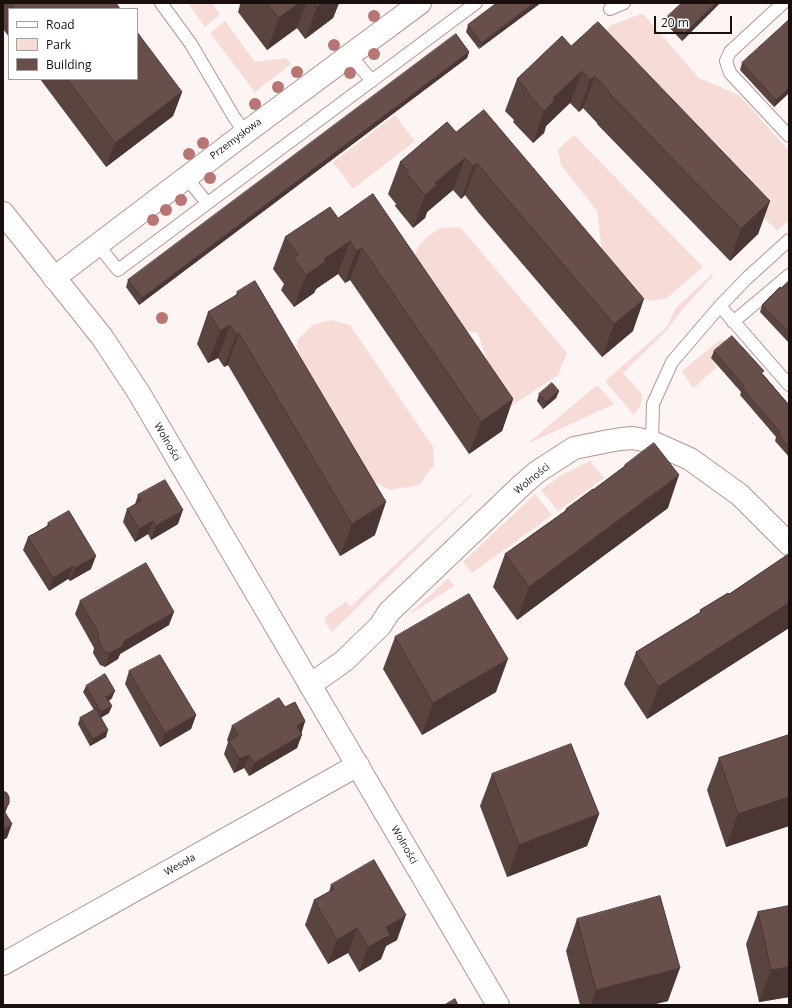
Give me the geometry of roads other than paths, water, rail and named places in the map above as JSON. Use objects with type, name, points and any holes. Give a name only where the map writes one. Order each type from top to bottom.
[{"type":"street","name":"Przemysłowa","points":[[54,278],[186,177],[420,3]]},
{"type":"street","name":"Wolności","points":[[3,212],[54,278],[102,336],[138,393],[498,1005]]},
{"type":"street","name":"Wolności","points":[[310,685],[344,661],[380,626],[389,612],[522,485],[537,472],[574,448],[633,438],[652,442],[690,459],[740,495],[789,544]]},
{"type":"street","name":"Wesoła","points":[[3,964],[358,765]]},
{"type":"lane","points":[[161,3],[191,44],[245,133]]},
{"type":"lane","points":[[98,245],[118,270],[476,3]]},
{"type":"lane","points":[[610,9],[624,3]]},
{"type":"lane","points":[[783,3],[730,52],[726,61],[730,73],[787,129]]},
{"type":"lane","points":[[350,54],[372,81]]},
{"type":"lane","points":[[186,177],[207,204]]},
{"type":"lane","points":[[652,442],[653,404],[672,362],[720,306],[747,278],[789,240]]},
{"type":"lane","points":[[734,322],[789,275]]},
{"type":"lane","points":[[720,306],[789,385]]}]
